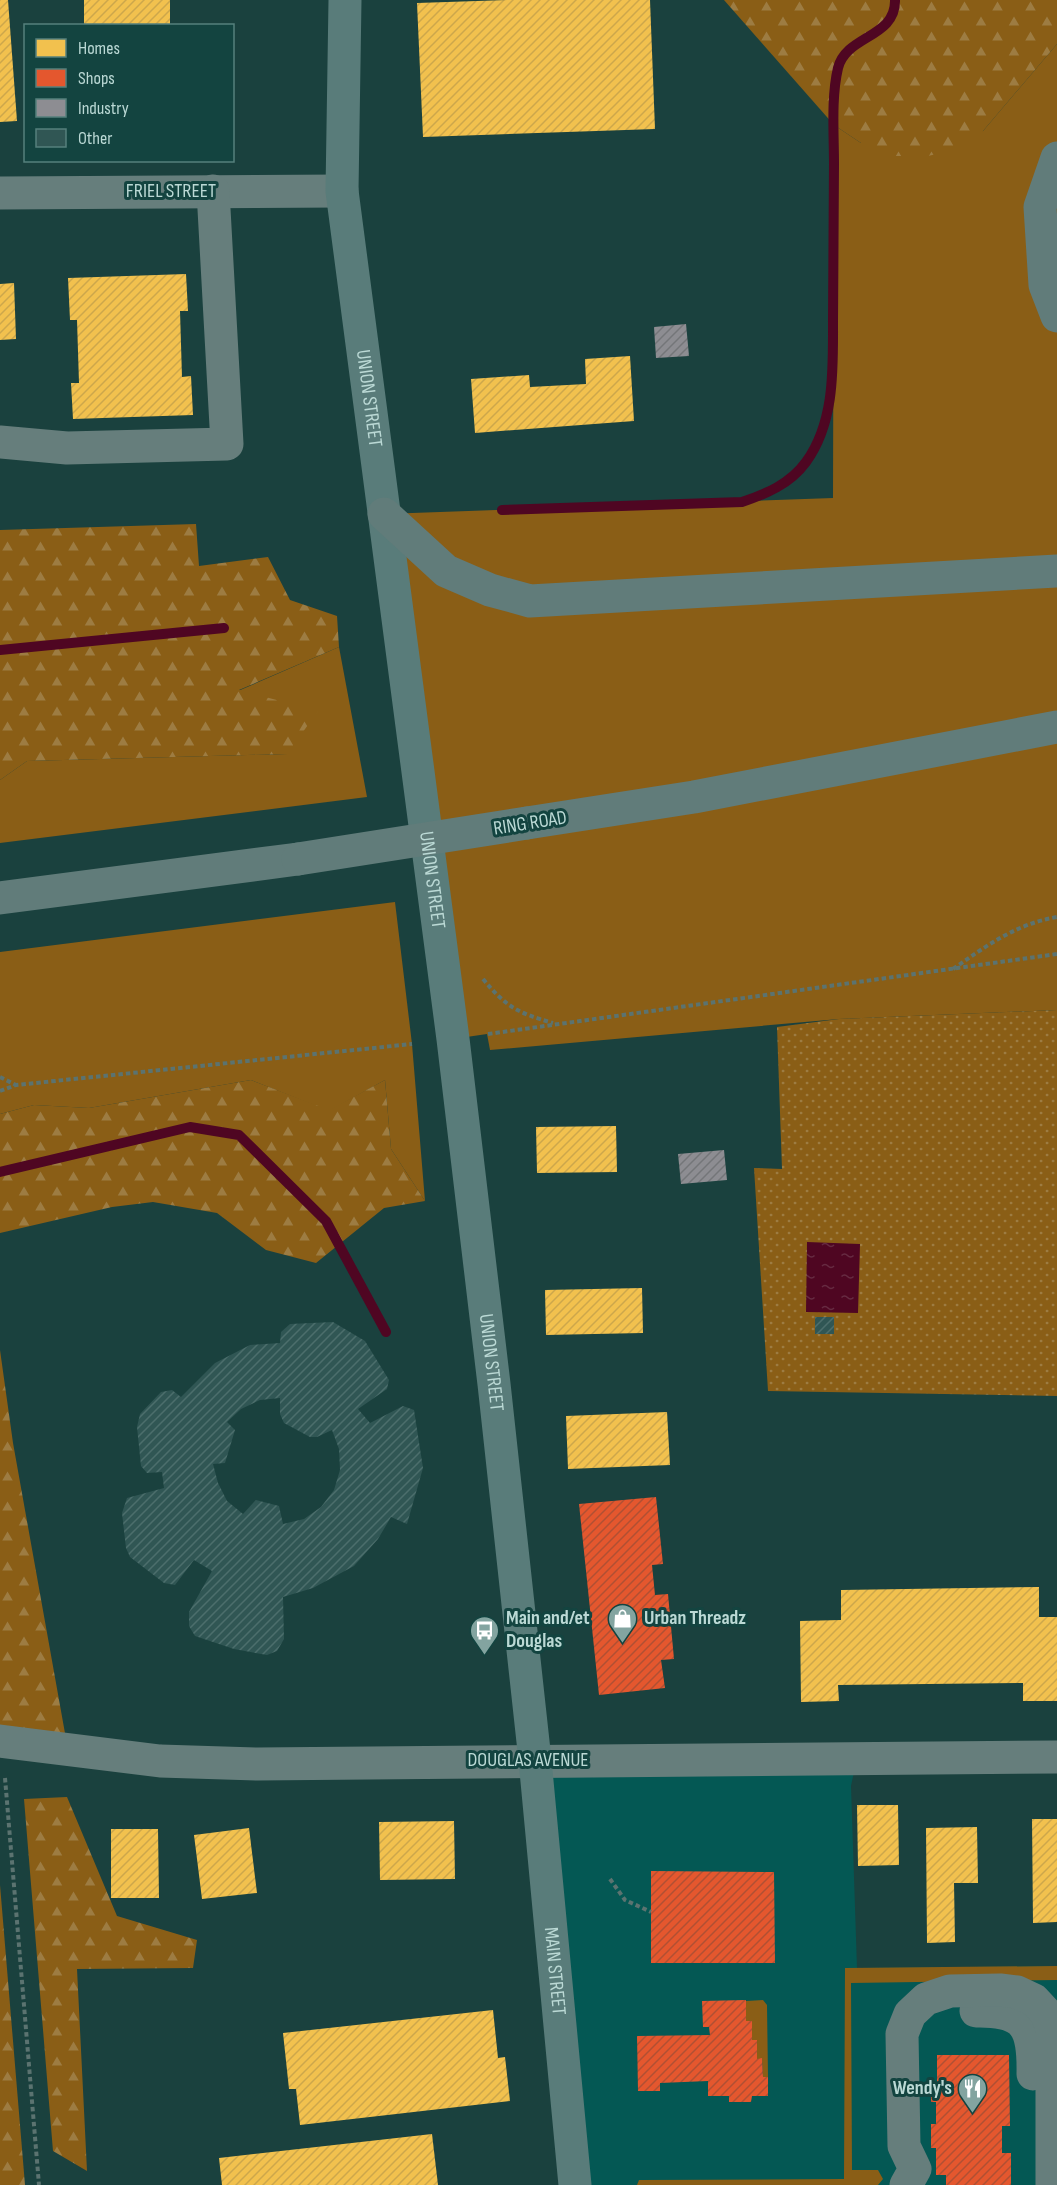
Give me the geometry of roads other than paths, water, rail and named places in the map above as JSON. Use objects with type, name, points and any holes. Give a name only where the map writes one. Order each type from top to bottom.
[{"type":"highway","points":[[1057,158],[1040,207],[1046,285],[1057,316]]},
{"type":"highway","points":[[384,514],[446,571],[490,590],[530,601],[1057,571]]},
{"type":"highway","name":"RING ROAD","points":[[11,897],[298,859],[694,797],[1057,727]]},
{"type":"main road","name":"UNION STREET","points":[[345,0],[342,191],[453,1039],[535,1760]]},
{"type":"main road","name":"MAIN STREET","points":[[535,1760],[575,2185]]},
{"type":"street","points":[[0,442],[67,448],[227,444],[213,191]]},
{"type":"street","name":"FRIEL STREET","points":[[0,193],[342,191]]},
{"type":"street","name":"DOUGLAS AVENUE","points":[[0,1741],[164,1762],[257,1764],[1057,1756]]},
{"type":"street","points":[[914,2180],[904,2146],[902,2034],[910,2014],[926,1999],[950,1991],[1000,1990],[1017,1992],[1035,2001],[1047,2014],[1052,2030],[1052,2185]]},
{"type":"street","points":[[914,2180],[924,2148],[923,2042],[928,2027],[939,2016],[954,2011],[999,2011],[1022,2020],[1029,2033],[1034,2051],[1032,2185]]},
{"type":"water","points":[[807,1242],[860,1244],[858,1313],[806,1312]]},
{"type":"waterway","points":[[502,510],[742,502],[777,487],[800,470],[822,430],[827,413],[832,376],[833,116],[838,68],[850,49],[880,30],[888,22],[895,0]]},
{"type":"waterway","points":[[0,650],[224,628]]},
{"type":"waterway","points":[[0,1172],[190,1127],[239,1135],[326,1221],[386,1332]]},
{"type":"place","name":"Urban Threadz","points":[[623,1644]]},
{"type":"place","name":"Main and/et Douglas","points":[[485,1656]]},
{"type":"place","name":"Wendy's","points":[[973,2114]]}]
